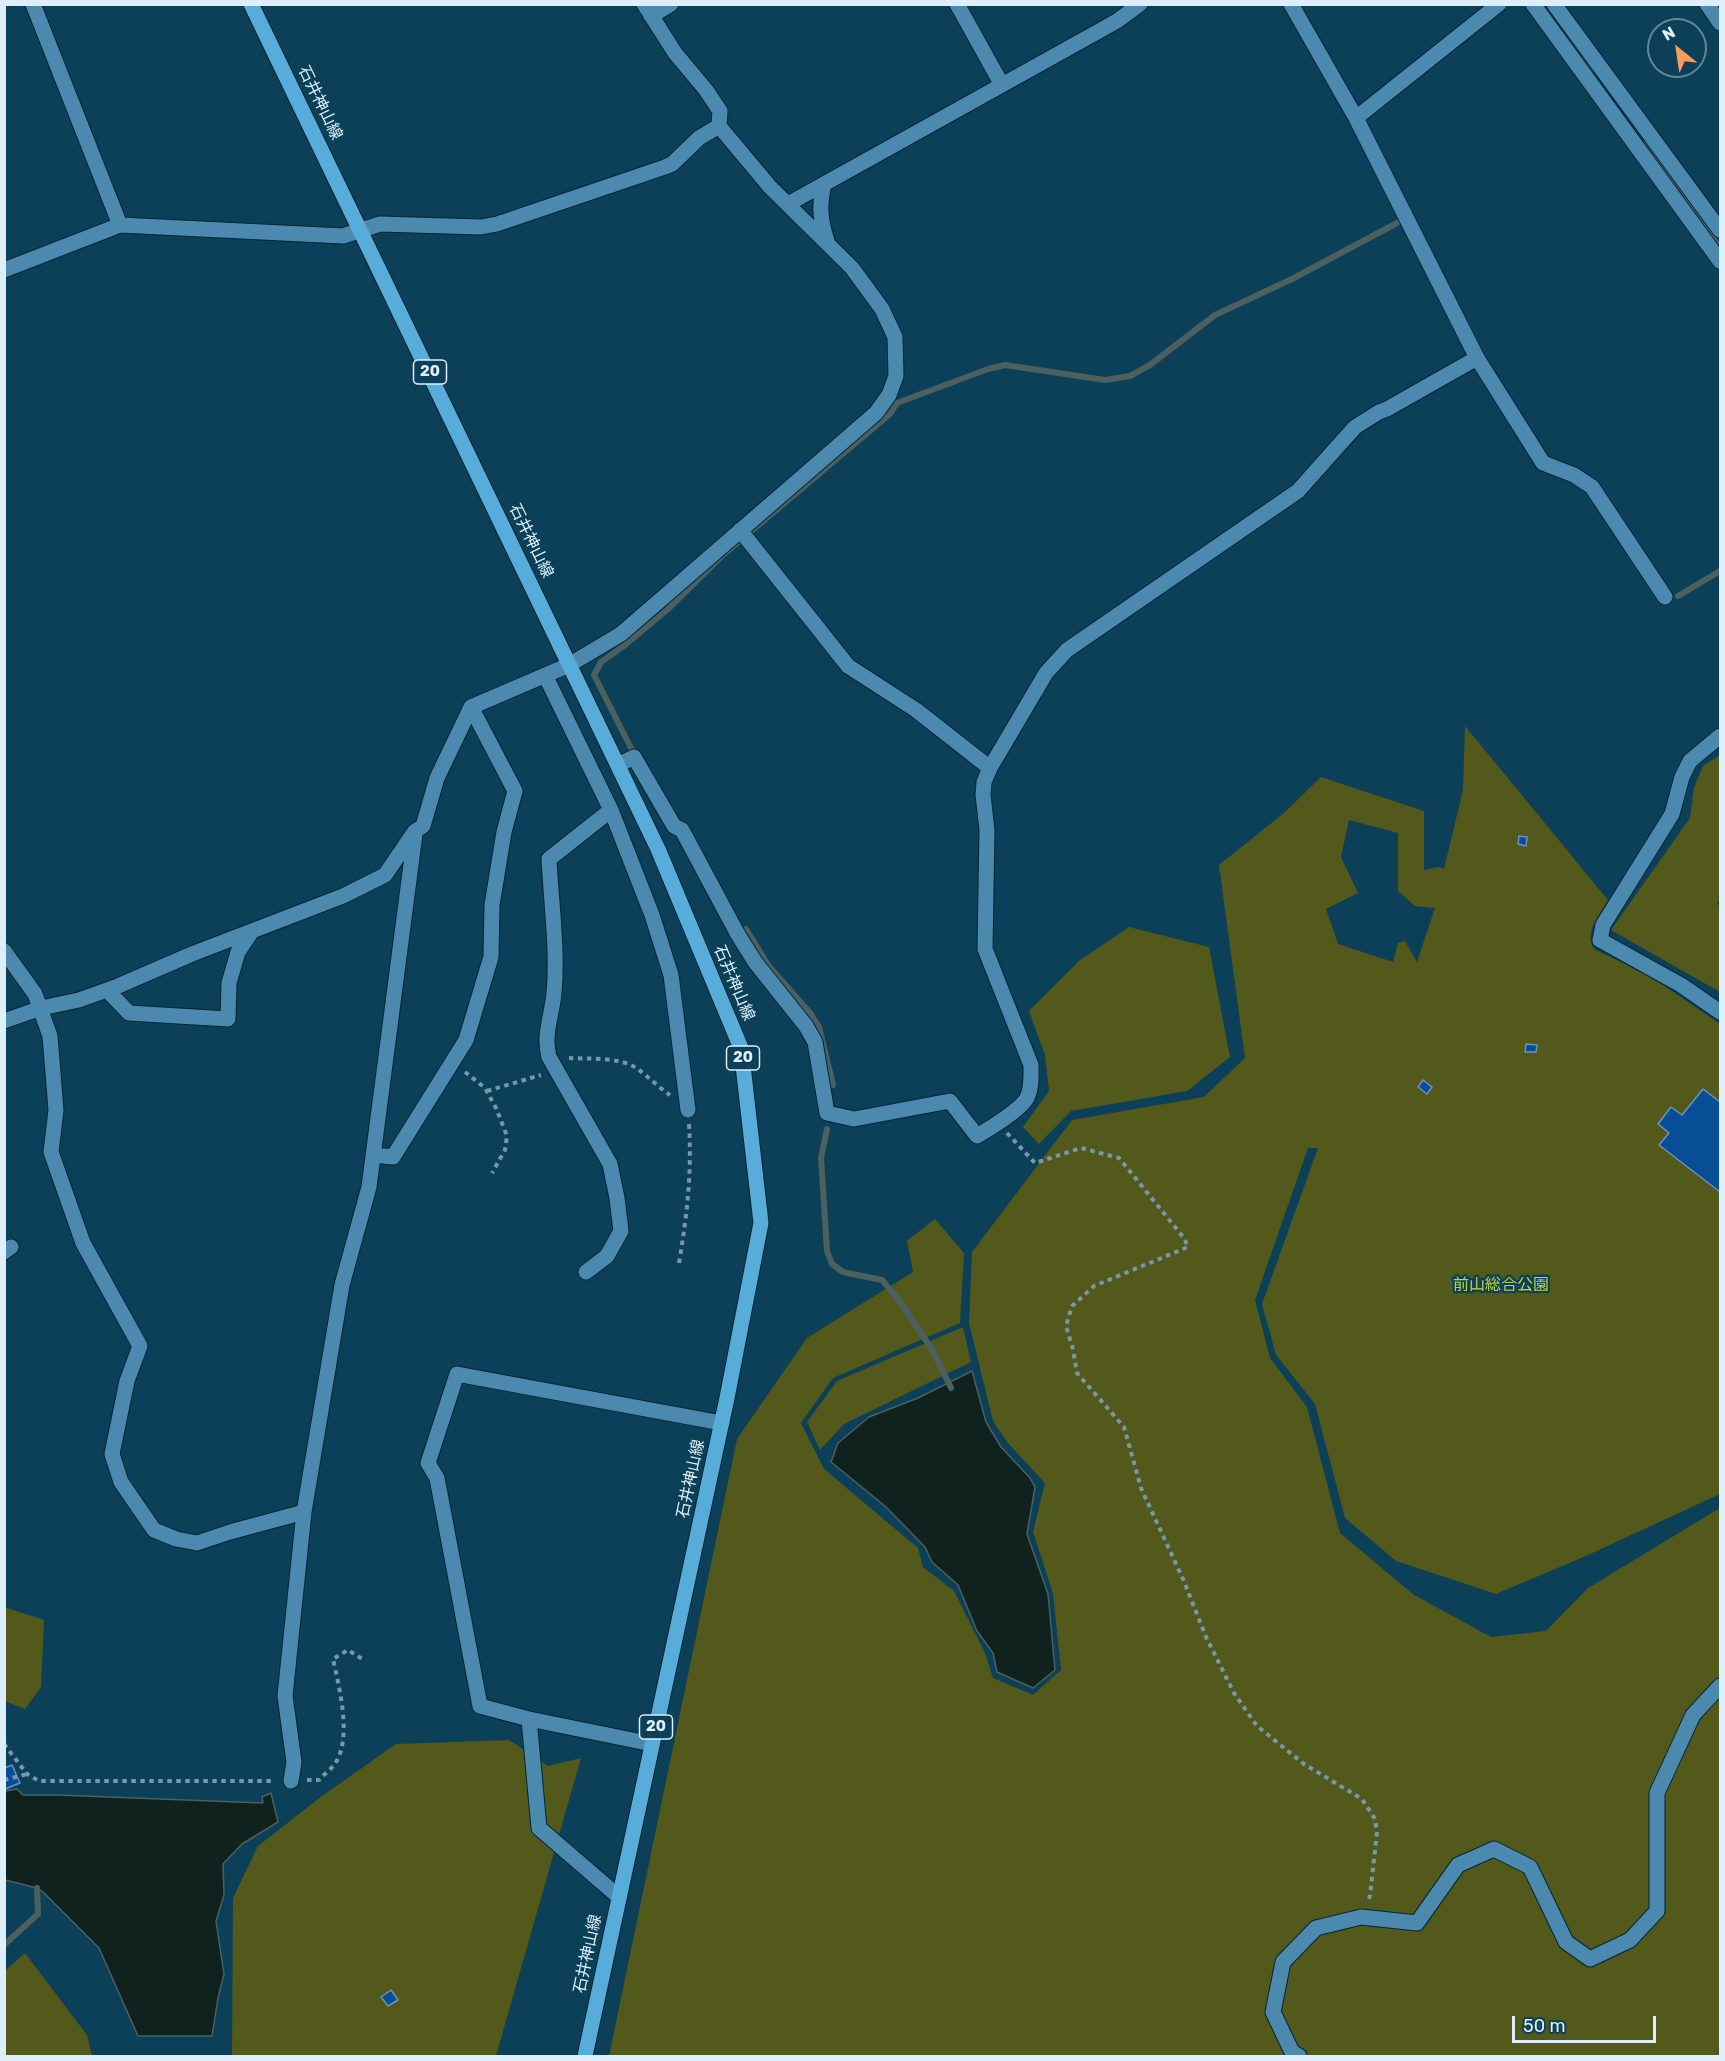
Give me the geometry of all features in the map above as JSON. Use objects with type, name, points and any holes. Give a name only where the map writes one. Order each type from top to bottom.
[{"type":"main road","name":"石井神山線","points":[[251,4],[362,230],[658,849],[741,1048],[761,1223],[722,1423],[585,2056]]},
{"type":"street","points":[[33,4],[120,225]]},
{"type":"street","points":[[4,1021],[107,990],[343,896],[385,875],[415,831],[423,826],[436,778],[471,707],[569,665],[621,634],[744,534],[876,412],[889,395],[896,376],[895,337],[882,309],[852,268],[770,187],[719,126],[720,111],[675,53],[647,10],[671,4]]},
{"type":"street","points":[[957,4],[1002,85]]},
{"type":"street","points":[[788,204],[1117,21],[1140,4]]},
{"type":"street","points":[[1292,4],[1356,118],[1477,358],[1543,463],[1574,475],[1592,487],[1665,597]]},
{"type":"street","points":[[1356,118],[1499,4]]},
{"type":"street","points":[[1533,4],[1720,261]]},
{"type":"street","points":[[1554,4],[1720,230]]},
{"type":"street","points":[[1707,4],[1720,23]]},
{"type":"street","points":[[1609,109],[1624,99]]},
{"type":"street","points":[[4,270],[120,225],[343,236],[380,224],[481,227],[497,224],[672,164],[699,138],[719,126]]},
{"type":"street","points":[[824,184],[819,204],[821,224],[828,244]]},
{"type":"street","points":[[618,765],[634,757],[674,826],[682,830],[755,962],[806,1026],[815,1042],[827,1113],[854,1119],[950,1101],[977,1136],[998,1124],[1026,1100],[1031,1085],[1031,1065],[985,949],[987,830],[983,795],[984,782],[990,768],[1046,673],[1066,650],[1298,491],[1354,427],[1477,358]]},
{"type":"street","points":[[744,534],[848,666],[916,710],[990,768]]},
{"type":"street","points":[[545,675],[612,810],[652,915],[671,975],[688,1110]]},
{"type":"street","points":[[373,1155],[393,1157],[466,1040],[491,957],[492,905],[504,832],[515,791],[471,707]]},
{"type":"street","points":[[1720,736],[1690,761],[1682,777],[1672,814],[1603,925],[1600,939],[1681,986],[1720,1012]]},
{"type":"street","points":[[586,1272],[607,1256],[621,1231],[610,1164],[549,1057],[545,1043],[554,992],[549,859],[612,810]]},
{"type":"street","points":[[291,1781],[294,1762],[285,1696],[304,1512],[342,1285],[369,1187],[415,831]]},
{"type":"street","points":[[107,990],[129,1013],[228,1019],[229,983],[238,951],[252,931]]},
{"type":"street","points":[[4,951],[36,994],[50,1036],[56,1110],[51,1152],[83,1244],[140,1346],[127,1381],[112,1454],[121,1482],[154,1530],[176,1539],[197,1543],[304,1512]]},
{"type":"street","points":[[652,1744],[529,1719],[480,1706],[437,1478],[428,1463],[457,1374],[722,1423]]},
{"type":"street","points":[[1299,2056],[1292,2052],[1273,2012],[1283,1962],[1316,1928],[1361,1917],[1417,1923],[1458,1864],[1494,1849],[1530,1868],[1566,1942],[1590,1959],[1630,1940],[1657,1911],[1657,1793],[1693,1716],[1720,1686]]},
{"type":"street","points":[[529,1719],[539,1828],[619,1897]]},
{"type":"path","points":[[549,1057],[610,1060],[634,1066],[658,1088],[681,1102],[688,1110],[691,1158],[688,1208],[679,1263]]},
{"type":"path","points":[[452,1062],[485,1088],[507,1136],[506,1150],[492,1173]]},
{"type":"path","points":[[487,1092],[542,1075]]},
{"type":"path","points":[[998,1124],[1035,1163],[1081,1148],[1119,1158],[1184,1238],[1188,1247],[1094,1286],[1072,1306],[1066,1326],[1077,1373],[1124,1427],[1141,1488],[1206,1637],[1234,1693],[1257,1726],[1304,1764],[1362,1799],[1375,1819],[1377,1832],[1370,1896],[1361,1917]]},
{"type":"path","points":[[4,1744],[27,1774],[39,1781],[319,1780],[336,1762],[344,1732],[340,1691],[333,1659],[348,1650],[364,1660]]},
{"type":"path","points":[[4,1749],[18,1762]]},
{"type":"path","points":[[4,1780],[27,1774]]},
{"type":"green space","name":"前山総合公園","points":[[1465,726],[1608,900],[1592,930],[1591,942],[1594,949],[1650,976],[1720,1024],[1720,1494],[1588,1555],[1496,1594],[1396,1561],[1345,1518],[1315,1404],[1276,1355],[1262,1304],[1318,1148],[1308,1148],[1255,1300],[1270,1358],[1307,1407],[1340,1533],[1414,1595],[1491,1637],[1546,1631],[1588,1588],[1720,1508],[1720,2056],[609,2056],[737,1439],[807,1338],[913,1272],[907,1241],[935,1219],[964,1253],[960,1323],[833,1378],[801,1423],[824,1469],[918,1548],[923,1567],[954,1591],[985,1653],[993,1678],[1033,1695],[1061,1670],[1053,1593],[1033,1532],[1045,1483],[1007,1442],[993,1421],[969,1323],[972,1252],[1072,1120],[1204,1097],[1245,1058],[1219,865],[1284,813],[1321,777],[1424,811],[1424,870],[1439,867],[1444,869],[1463,790]],"holes":[[[1349,820],[1398,833],[1398,891],[1415,906],[1435,908],[1417,962],[1405,941],[1398,943],[1393,962],[1338,944],[1326,909],[1358,893],[1341,857]]]},
{"type":"green space","points":[[1720,755],[1720,899],[1717,904],[1720,906],[1720,992],[1611,930],[1690,818],[1694,788],[1703,766]]},
{"type":"green space","points":[[1129,927],[1209,947],[1230,1057],[1187,1091],[1071,1111],[1039,1144],[1023,1127],[1049,1091],[1045,1055],[1029,1011],[1079,961]]},
{"type":"green space","points":[[963,1327],[971,1362],[844,1424],[820,1450],[807,1422],[837,1381]]},
{"type":"green space","points":[[4,1607],[44,1620],[41,1687],[25,1709],[5,1701]]},
{"type":"green space","points":[[509,1740],[548,1766],[581,1758],[496,2056],[232,2056],[233,1898],[258,1846],[322,1796],[396,1744]]},
{"type":"green space","points":[[25,1953],[87,2035],[92,2056],[5,2056],[5,1971]]},
{"type":"shaded area","points":[[972,1371],[986,1422],[1001,1447],[1030,1478],[1035,1487],[1027,1534],[1048,1594],[1055,1670],[1033,1688],[997,1672],[993,1653],[977,1631],[958,1585],[932,1562],[925,1547],[885,1506],[831,1462],[838,1443],[869,1417],[918,1398]]},
{"type":"shaded area","points":[[17,1789],[23,1795],[263,1803],[262,1797],[271,1793],[278,1822],[242,1844],[223,1864],[224,1895],[216,1921],[224,1974],[212,2036],[138,2036],[99,1948],[43,1892],[37,1888],[5,1880],[5,1791]]},
{"type":"building","points":[[1519,836],[1527,837],[1526,846],[1518,844]]},
{"type":"building","points":[[1526,1044],[1537,1045],[1536,1052],[1525,1052]]},
{"type":"building","points":[[1423,1080],[1432,1087],[1427,1094],[1418,1087]]},
{"type":"building","points":[[1703,1089],[1720,1102],[1720,1192],[1659,1145],[1669,1133],[1658,1124],[1671,1107],[1682,1115]]},
{"type":"building","points":[[12,1765],[20,1783],[5,1789],[4,1768]]},
{"type":"building","points":[[391,1990],[398,2000],[388,2006],[381,1997]]},
{"type":"waterway","points":[[1544,6],[1593,73]]},
{"type":"waterway","points":[[1645,144],[1720,248]]},
{"type":"waterway","points":[[631,748],[594,675],[601,662],[668,609],[723,555],[890,414],[897,403],[988,369],[1005,365],[1105,380],[1130,376],[1150,365],[1215,315],[1292,279],[1397,223]]},
{"type":"waterway","points":[[1678,596],[1720,571]]},
{"type":"waterway","points":[[746,929],[768,965],[811,1014],[819,1027],[833,1085]]},
{"type":"waterway","points":[[827,1129],[821,1158],[827,1251],[832,1264],[843,1272],[882,1280],[901,1303],[933,1351],[951,1388]]},
{"type":"waterway","points":[[4,1945],[38,1914],[37,1888]]}]
